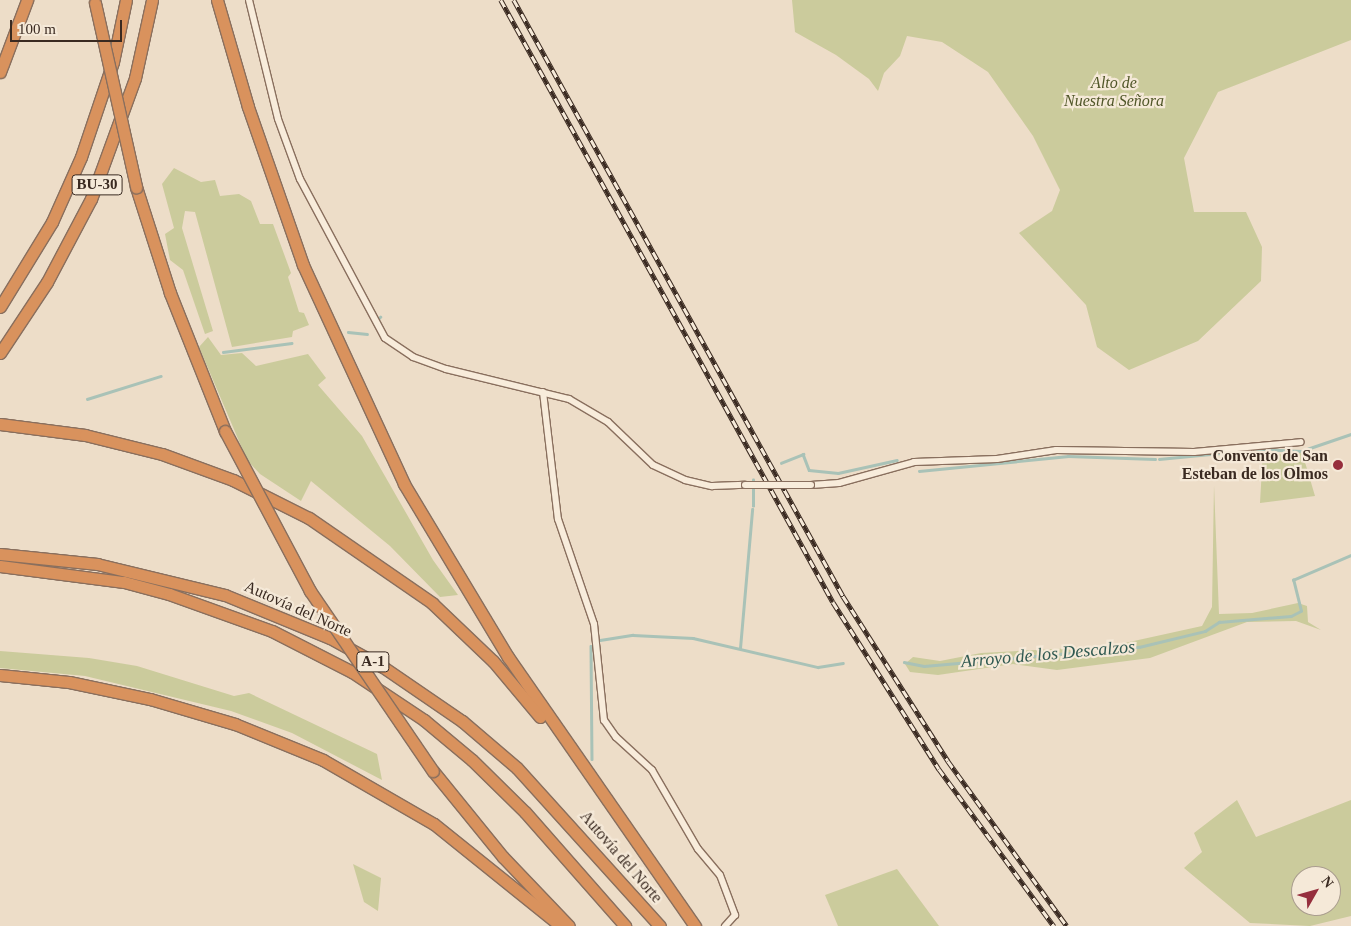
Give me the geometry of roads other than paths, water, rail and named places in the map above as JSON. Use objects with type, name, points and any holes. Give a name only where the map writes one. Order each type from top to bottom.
[{"type":"highway","points":[[0,72],[27,0]]},
{"type":"highway","name":"BU-30","points":[[0,307],[52,222],[81,156],[113,62],[126,0]]},
{"type":"highway","name":"BU-30","points":[[0,353],[47,282],[91,199],[135,78],[152,0]]},
{"type":"highway","points":[[217,0],[259,141],[304,265],[404,484],[508,657],[678,903]]},
{"type":"highway","points":[[95,1],[136,187],[170,293],[225,431],[310,591],[433,771],[503,857],[569,926]]},
{"type":"highway","points":[[0,424],[84,435],[178,460],[273,499],[356,546],[432,603],[493,661],[695,926]]},
{"type":"highway","name":"Autovía del Norte","points":[[0,554],[97,564],[215,592],[298,623],[383,667],[456,717],[517,768],[660,926]]},
{"type":"highway","name":"Autovía del Norte","points":[[0,566],[124,582],[169,594],[272,631],[352,672],[424,720],[479,767],[554,843],[625,926]]},
{"type":"highway","points":[[0,675],[69,682],[150,699],[235,724],[323,760],[434,824],[561,926]]},
{"type":"street","points":[[249,0],[278,119],[300,178],[381,333],[404,352],[434,365],[543,392],[582,405],[653,465],[685,480],[712,486],[810,485],[839,483],[914,462],[997,459],[1056,450],[1194,452],[1301,442]]},
{"type":"street","points":[[543,392],[558,519],[594,624],[604,720],[616,737],[652,770],[698,849],[720,875],[735,915],[724,926]]},
{"type":"waterway","points":[[348,332],[367,334]]},
{"type":"waterway","points":[[223,352],[291,343]]},
{"type":"waterway","points":[[87,399],[161,376]]},
{"type":"waterway","points":[[1307,449],[1351,434]]},
{"type":"waterway","points":[[1159,459],[1262,449],[1301,451]]},
{"type":"waterway","points":[[781,463],[803,454],[809,470],[838,473],[897,460]]},
{"type":"waterway","points":[[919,471],[1068,456],[1155,459]]},
{"type":"waterway","points":[[753,480],[753,506]]},
{"type":"waterway","points":[[740,648],[752,510]]},
{"type":"waterway","name":"Arroyo de los Descalzos","points":[[904,662],[924,666],[1139,647],[1205,631],[1219,622],[1291,616],[1301,611],[1293,580],[1351,555]]},
{"type":"waterway","points":[[600,640],[633,635],[693,638],[818,667],[843,663]]},
{"type":"waterway","points":[[591,646],[592,759]]},
{"type":"railway","points":[[501,0],[833,602],[939,769],[1054,926]]},
{"type":"railway","points":[[514,0],[843,596],[948,761],[1067,926]]},
{"type":"place","name":"Convento de San Esteban de los Olmos","points":[[1338,465]]},
{"type":"park label","name":"Alto de Nuestra Señora","points":[[1114,92]]}]
